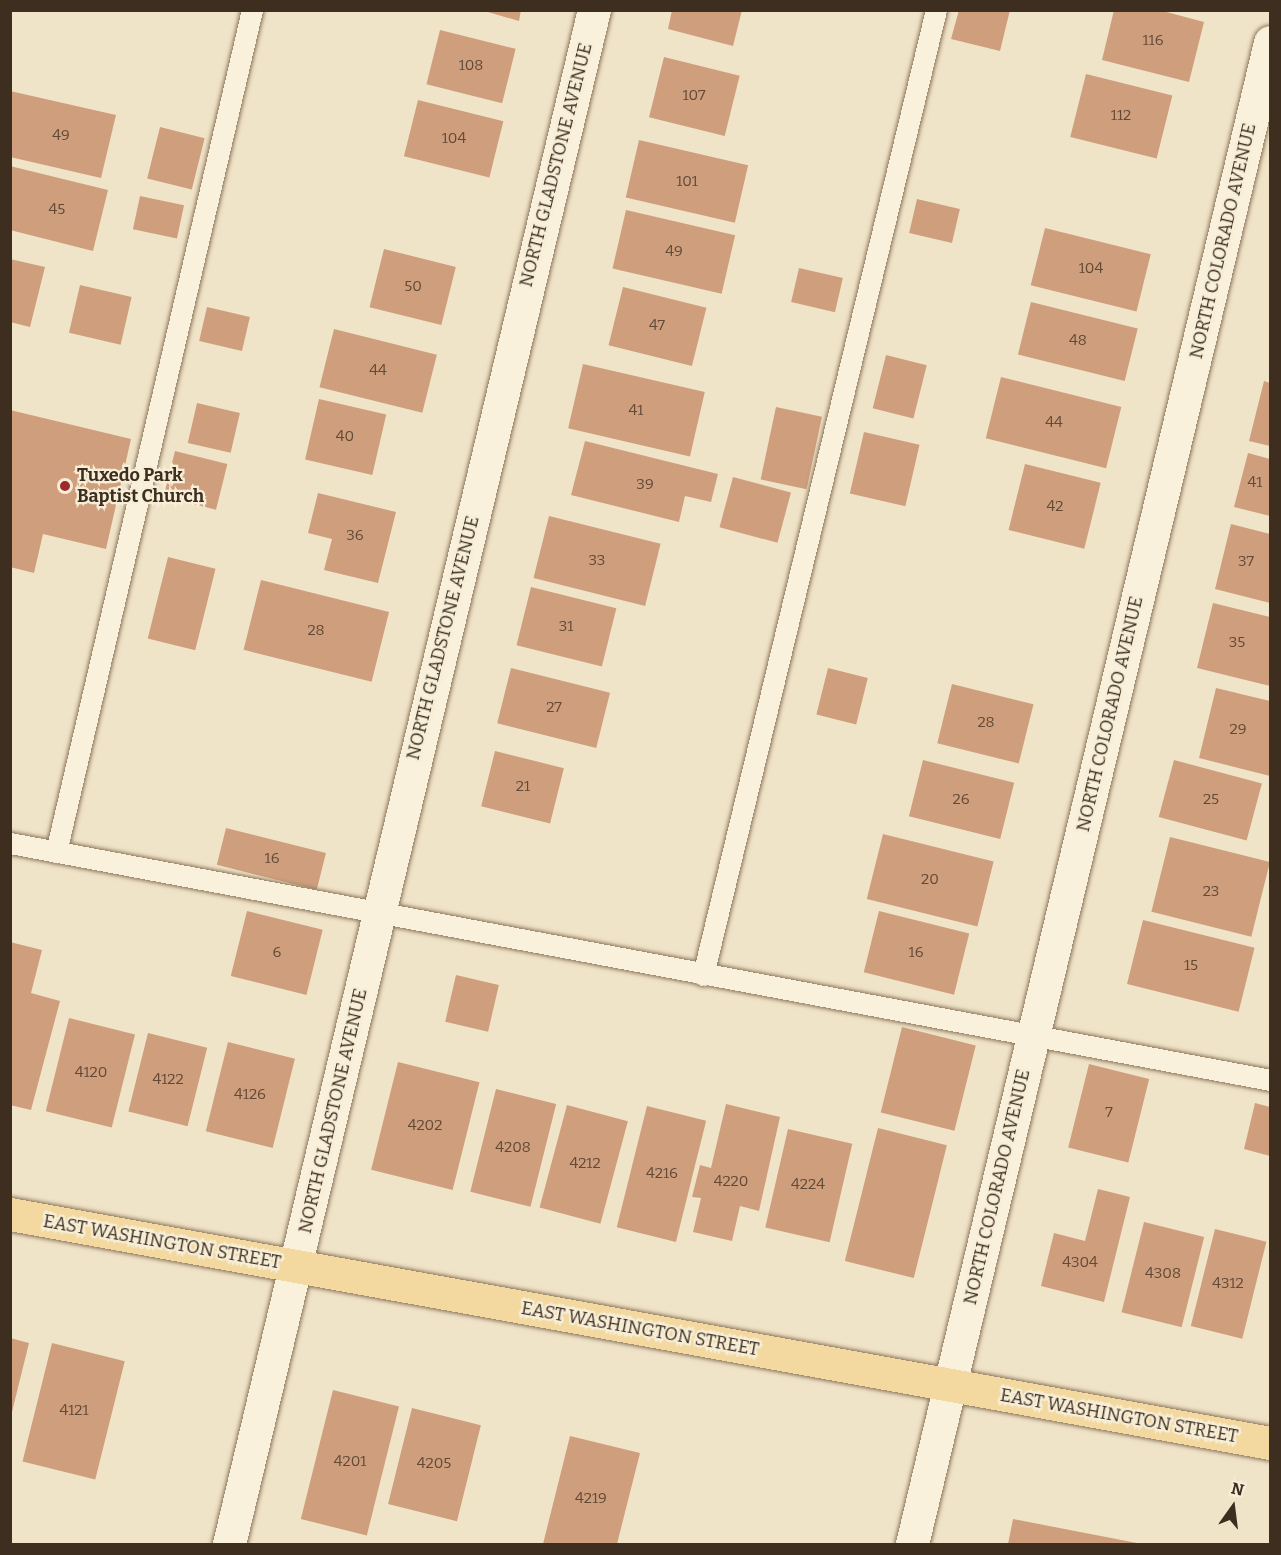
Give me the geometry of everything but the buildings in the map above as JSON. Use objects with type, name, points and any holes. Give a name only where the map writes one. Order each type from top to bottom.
[{"type":"main road","name":"EAST WASHINGTON STREET","points":[[10,1214],[1270,1443]]},
{"type":"street","name":"NORTH GLADSTONE AVENUE","points":[[229,1545],[297,1266],[376,915],[594,10]]},
{"type":"street","name":"NORTH COLORADO AVENUE","points":[[912,1545],[1270,42]]},
{"type":"lane","points":[[56,852],[252,10]]},
{"type":"lane","points":[[703,975],[936,10]]},
{"type":"lane","points":[[10,843],[376,915],[1270,1080]]},
{"type":"place","name":"Tuxedo Park Baptist Church","points":[[65,486]]}]
